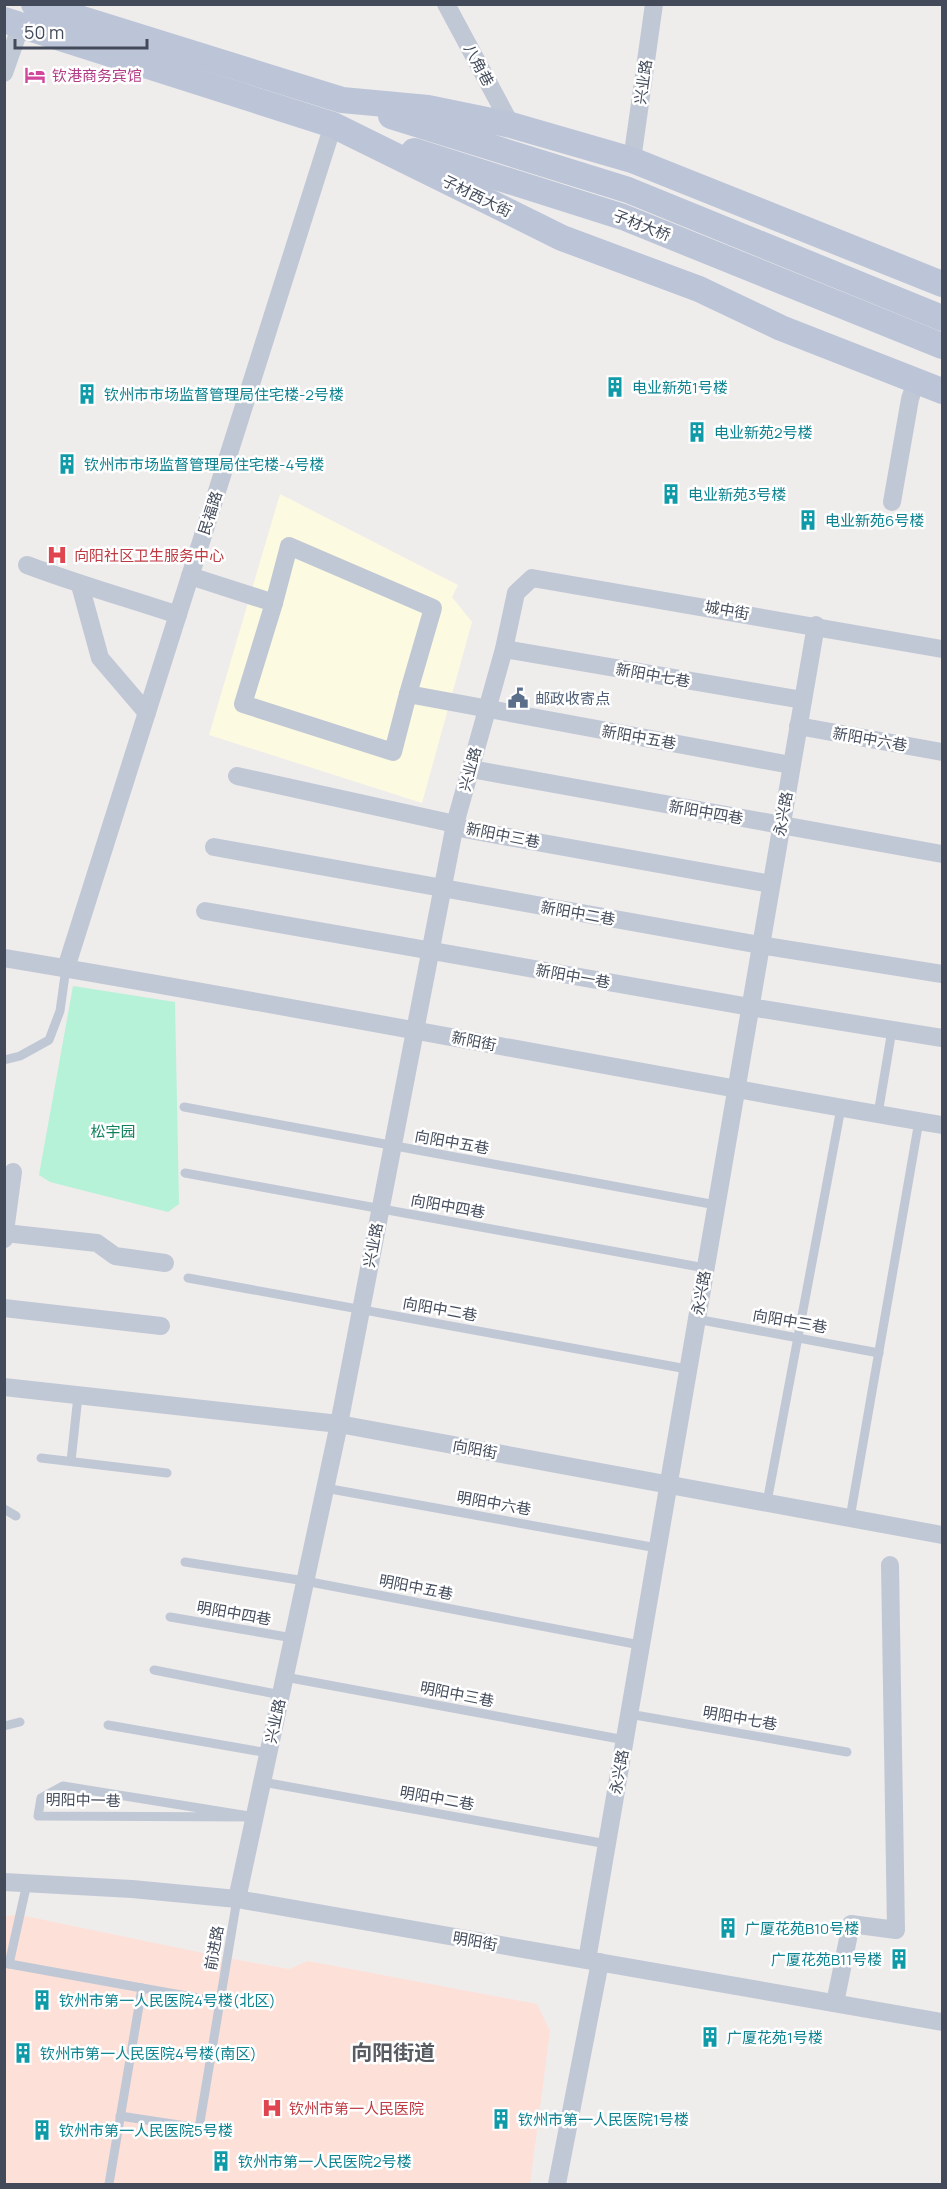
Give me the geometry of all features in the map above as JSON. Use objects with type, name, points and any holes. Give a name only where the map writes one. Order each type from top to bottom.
[{"type":"main road","points":[[20,17],[342,100],[428,108],[511,125],[632,160],[942,284]]},
{"type":"main road","name":"子材西大街","points":[[20,17],[333,125],[562,238],[699,289],[781,328],[942,391]]},
{"type":"main road","name":"子材大桥","points":[[342,100],[628,190],[942,318]]},
{"type":"main road","name":"子材大桥","points":[[333,125],[623,217],[942,346]]},
{"type":"street","name":"八角巷","points":[[446,4],[511,125]]},
{"type":"street","name":"兴业路","points":[[632,160],[654,4]]},
{"type":"street","points":[[4,73],[20,17]]},
{"type":"street","name":"民福路","points":[[66,969],[333,125]]},
{"type":"street","points":[[892,502],[910,399],[916,381]]},
{"type":"street","points":[[289,546],[433,608],[408,694],[393,752],[243,704],[289,546]]},
{"type":"street","points":[[27,565],[80,585],[178,615]]},
{"type":"street","points":[[190,576],[274,603]]},
{"type":"street","name":"城中街","points":[[516,593],[532,578],[816,625],[942,649]]},
{"type":"street","points":[[80,585],[100,658],[147,713]]},
{"type":"street","name":"兴业路","points":[[237,1899],[339,1424],[455,824],[504,649],[516,593]]},
{"type":"street","name":"永兴路","points":[[557,2184],[594,1961],[607,1845],[640,1645],[816,625]]},
{"type":"street","name":"新阳中七巷","points":[[504,649],[803,700]]},
{"type":"street","name":"新阳中五巷","points":[[408,694],[791,765]]},
{"type":"street","name":"新阳中六巷","points":[[798,726],[942,752]]},
{"type":"street","name":"新阳中四巷","points":[[471,769],[942,854]]},
{"type":"street","name":"新阳中三巷","points":[[237,776],[455,824],[464,829],[771,884]]},
{"type":"street","name":"新阳中二巷","points":[[214,847],[760,945],[942,974]]},
{"type":"street","name":"新阳中一巷","points":[[205,911],[750,1007],[942,1038]]},
{"type":"street","name":"新阳街","points":[[4,958],[139,979],[736,1090],[942,1125]]},
{"type":"street","points":[[4,1239],[13,1172]]},
{"type":"street","points":[[5,1233],[98,1243],[115,1256],[165,1263]]},
{"type":"street","points":[[4,1308],[161,1326]]},
{"type":"street","name":"向阳街","points":[[4,1388],[339,1424],[942,1535]]},
{"type":"street","points":[[835,2003],[851,1924],[896,1930],[890,1565]]},
{"type":"street","name":"明阳街","points":[[4,1882],[237,1899],[942,2022]]},
{"type":"lane","points":[[4,1060],[20,1056],[49,1040],[60,1011],[66,969]]},
{"type":"lane","points":[[878,1114],[892,1030]]},
{"type":"lane","name":"向阳中五巷","points":[[184,1107],[716,1205]]},
{"type":"lane","points":[[767,1502],[841,1108]]},
{"type":"lane","points":[[850,1518],[919,1121]]},
{"type":"lane","name":"向阳中四巷","points":[[185,1173],[705,1268]]},
{"type":"lane","name":"向阳中二巷","points":[[188,1278],[687,1369]]},
{"type":"lane","name":"向阳中三巷","points":[[696,1319],[879,1353]]},
{"type":"lane","points":[[71,1461],[78,1396]]},
{"type":"lane","points":[[41,1458],[167,1473]]},
{"type":"lane","name":"明阳中六巷","points":[[325,1488],[657,1548]]},
{"type":"lane","points":[[4,1509],[16,1516]]},
{"type":"lane","name":"明阳中五巷","points":[[186,1562],[305,1581],[640,1645]]},
{"type":"lane","name":"明阳中四巷","points":[[170,1617],[293,1638]]},
{"type":"lane","points":[[154,1670],[281,1695]]},
{"type":"lane","name":"明阳中三巷","points":[[285,1677],[625,1740]]},
{"type":"lane","name":"明阳中七巷","points":[[629,1714],[847,1752]]},
{"type":"lane","points":[[4,1726],[20,1722]]},
{"type":"lane","points":[[108,1725],[268,1753]]},
{"type":"lane","name":"明阳中二巷","points":[[262,1782],[607,1845]]},
{"type":"lane","name":"明阳中一巷","points":[[63,1786],[255,1817],[38,1816],[41,1798],[63,1786]]},
{"type":"lane","points":[[27,1883],[7,1963],[220,2002]]},
{"type":"lane","name":"前进路","points":[[120,2116],[199,2128],[237,1899]]},
{"type":"lane","points":[[109,2184],[142,1988]]},
{"type":"shaded area","points":[[280,494],[458,585],[452,597],[472,622],[422,803],[209,735]]},
{"type":"shaded area","name":"钦州市第一人民医院","points":[[20,1915],[289,1969],[308,1961],[537,2004],[550,2031],[530,2184],[5,2184],[4,1916]]},
{"type":"green space","name":"松宇园","points":[[73,986],[175,1002],[179,1204],[168,1212],[50,1182],[39,1175]]},
{"type":"place","name":"钦港商务宾馆","points":[[35,75]]},
{"type":"place","name":"电业新苑1号楼","points":[[615,387]]},
{"type":"place","name":"钦州市市场监督管理局住宅楼-2号楼","points":[[87,394]]},
{"type":"place","name":"电业新苑2号楼","points":[[697,432]]},
{"type":"place","name":"钦州市市场监督管理局住宅楼-4号楼","points":[[67,464]]},
{"type":"place","name":"电业新苑3号楼","points":[[671,494]]},
{"type":"place","name":"电业新苑6号楼","points":[[808,520]]},
{"type":"place","name":"向阳社区卫生服务中心","points":[[57,555]]},
{"type":"place","name":"邮政收寄点","points":[[518,698]]},
{"type":"place","name":"广厦花苑B10号楼","points":[[728,1928]]},
{"type":"place","name":"广厦花苑B11号楼","points":[[899,1959]]},
{"type":"place","name":"钦州市第一人民医院4号楼(北区)","points":[[42,2000]]},
{"type":"place","name":"广厦花苑1号楼","points":[[710,2037]]},
{"type":"place","name":"钦州市第一人民医院4号楼(南区)","points":[[23,2053]]},
{"type":"place","name":"钦州市第一人民医院","points":[[272,2108]]},
{"type":"place","name":"钦州市第一人民医院1号楼","points":[[501,2119]]},
{"type":"place","name":"钦州市第一人民医院5号楼","points":[[42,2130]]},
{"type":"place","name":"钦州市第一人民医院2号楼","points":[[221,2161]]},
{"type":"district","name":"向阳街道","points":[[393,2052]]}]
